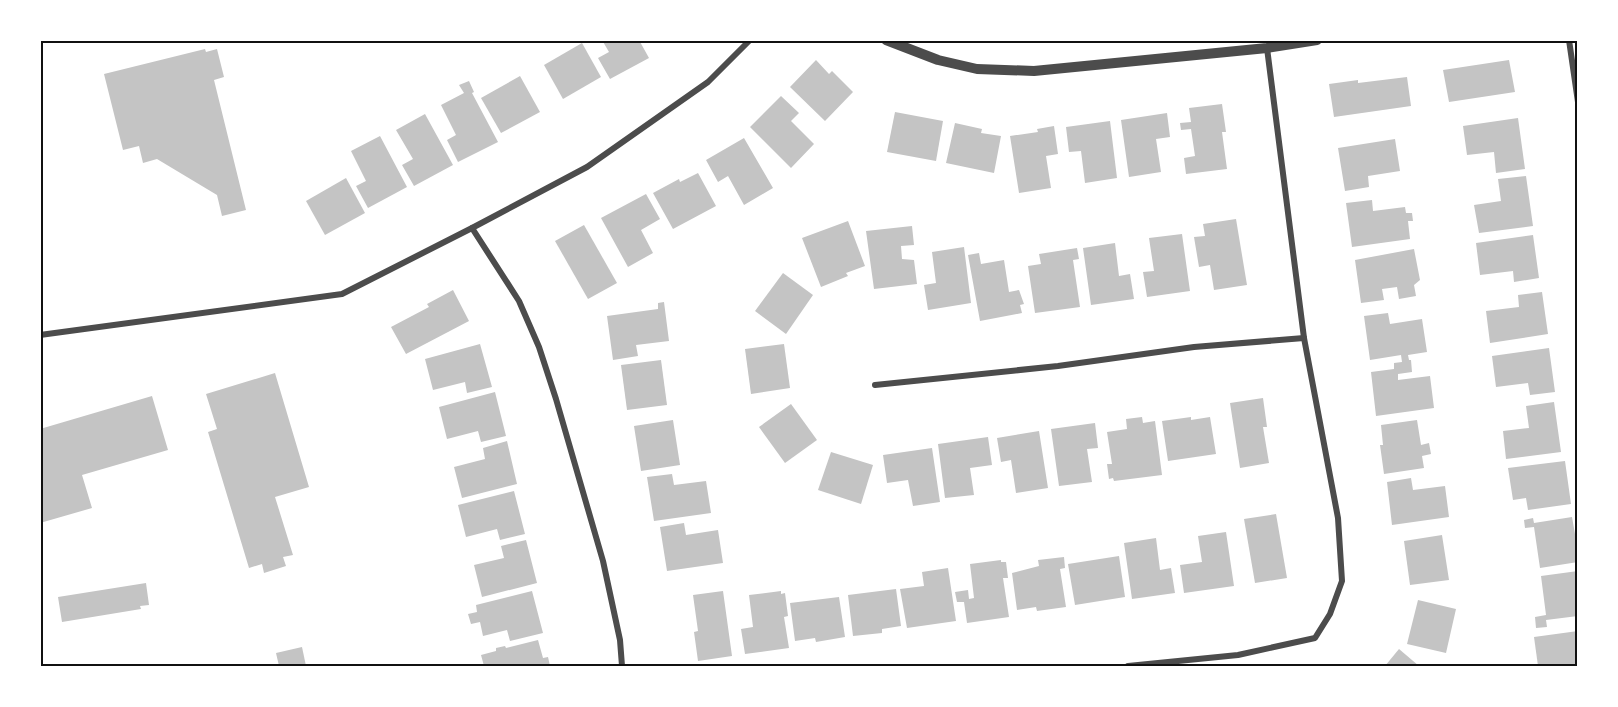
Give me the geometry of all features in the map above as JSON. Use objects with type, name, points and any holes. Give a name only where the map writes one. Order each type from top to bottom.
[{"type":"street","points":[[40,335],[342,294],[587,168],[708,82],[750,40]]},
{"type":"street","points":[[886,40],[938,60],[977,69],[1034,71],[1267,48],[1317,40]]},
{"type":"street","points":[[1569,40],[1578,102]]},
{"type":"street","points":[[1128,666],[1238,655],[1315,638],[1330,614],[1342,581],[1338,518],[1304,338],[1267,48]]},
{"type":"street","points":[[472,228],[519,301],[546,368],[603,561],[620,640],[622,666]]},
{"type":"street","points":[[876,385],[1058,366],[1194,347],[1304,338]]},
{"type":"building","points":[[602,40],[639,40],[649,58],[610,79],[598,58],[609,52]]},
{"type":"building","points":[[582,43],[601,77],[563,99],[544,65]]},
{"type":"building","points":[[205,49],[206,52],[217,49],[224,77],[214,80],[246,210],[222,216],[217,195],[157,159],[143,163],[139,146],[123,150],[104,74]]},
{"type":"building","points":[[816,60],[829,74],[832,71],[853,92],[825,121],[790,87]]},
{"type":"building","points":[[1509,60],[1515,92],[1449,102],[1443,70]]},
{"type":"building","points":[[520,76],[540,112],[501,133],[481,98]]},
{"type":"building","points":[[1407,77],[1411,106],[1334,117],[1329,84]]},
{"type":"building","points":[[469,81],[474,92],[472,93],[498,142],[458,162],[447,140],[456,135],[441,105],[464,93],[459,85]]},
{"type":"building","points":[[781,96],[799,113],[791,121],[814,144],[791,168],[750,127]]},
{"type":"building","points":[[1222,104],[1226,132],[1222,132],[1227,169],[1186,174],[1184,158],[1195,156],[1191,129],[1181,130],[1180,123],[1191,122],[1189,108]]},
{"type":"building","points":[[895,112],[943,121],[936,161],[887,152]]},
{"type":"building","points":[[1167,113],[1170,137],[1156,139],[1161,172],[1129,177],[1121,120]]},
{"type":"building","points":[[425,114],[453,165],[414,186],[402,165],[413,159],[396,130]]},
{"type":"building","points":[[1518,118],[1525,169],[1496,173],[1494,152],[1467,155],[1463,126]]},
{"type":"building","points":[[1110,121],[1117,178],[1085,183],[1081,151],[1069,152],[1066,127]]},
{"type":"building","points":[[955,123],[982,129],[981,133],[1001,136],[994,173],[946,163]]},
{"type":"building","points":[[1054,126],[1058,154],[1046,156],[1051,188],[1019,193],[1010,136],[1038,132],[1037,129]]},
{"type":"building","points":[[380,136],[407,187],[368,208],[356,186],[366,181],[351,151]]},
{"type":"building","points":[[744,138],[773,188],[744,205],[728,176],[718,182],[706,160]]},
{"type":"building","points":[[1395,139],[1400,171],[1368,176],[1369,187],[1345,191],[1338,148]]},
{"type":"building","points":[[698,173],[716,206],[673,229],[653,193],[679,179],[680,182]]},
{"type":"building","points":[[1526,176],[1533,226],[1479,233],[1474,205],[1501,201],[1498,179]]},
{"type":"building","points":[[346,178],[365,213],[325,235],[306,201]]},
{"type":"building","points":[[646,194],[660,219],[641,230],[653,253],[628,267],[601,218]]},
{"type":"building","points":[[1372,200],[1373,211],[1405,207],[1406,213],[1412,213],[1413,221],[1408,221],[1410,239],[1352,247],[1346,203]]},
{"type":"building","points":[[1236,219],[1247,285],[1214,290],[1210,265],[1199,267],[1194,237],[1205,236],[1203,224]]},
{"type":"building","points":[[848,221],[865,266],[846,273],[848,276],[821,287],[802,238]]},
{"type":"building","points":[[584,225],[617,283],[588,299],[555,241]]},
{"type":"building","points":[[912,226],[914,245],[901,246],[902,259],[914,260],[917,284],[874,289],[866,231]]},
{"type":"building","points":[[1182,234],[1190,291],[1147,297],[1143,272],[1154,271],[1149,238]]},
{"type":"building","points":[[1533,235],[1539,278],[1514,282],[1513,271],[1480,275],[1476,243]]},
{"type":"building","points":[[1115,243],[1119,276],[1130,274],[1134,299],[1091,305],[1083,248]]},
{"type":"building","points":[[964,247],[971,303],[928,310],[924,285],[936,283],[932,252]]},
{"type":"building","points":[[1077,248],[1079,259],[1073,260],[1080,307],[1035,313],[1028,266],[1041,264],[1039,254]]},
{"type":"building","points":[[1414,249],[1420,280],[1414,285],[1416,296],[1399,299],[1397,287],[1382,289],[1384,300],[1361,303],[1355,260]]},
{"type":"building","points":[[979,253],[981,264],[1004,260],[1009,292],[1019,290],[1024,304],[1020,305],[1022,313],[980,321],[968,255]]},
{"type":"building","points":[[783,273],[813,295],[786,334],[755,311]]},
{"type":"building","points":[[453,290],[469,321],[406,354],[391,327],[429,307],[427,304]]},
{"type":"building","points":[[1542,292],[1548,334],[1490,343],[1486,311],[1519,307],[1518,295]]},
{"type":"building","points":[[664,302],[669,341],[636,345],[638,356],[613,360],[607,316],[658,309],[658,303]]},
{"type":"building","points":[[1388,313],[1390,324],[1422,319],[1427,352],[1408,355],[1412,372],[1398,374],[1398,380],[1430,376],[1434,408],[1376,416],[1371,372],[1394,369],[1394,363],[1402,362],[1401,355],[1370,360],[1364,316]]},
{"type":"building","points":[[480,344],[492,387],[467,393],[465,382],[433,390],[425,359]]},
{"type":"building","points":[[784,344],[790,388],[751,394],[745,349]]},
{"type":"building","points":[[1549,348],[1555,392],[1530,395],[1528,383],[1496,387],[1492,356]]},
{"type":"building","points":[[661,360],[667,405],[627,410],[621,365]]},
{"type":"building","points":[[275,373],[309,487],[275,497],[293,555],[283,557],[286,566],[264,573],[262,564],[249,568],[208,432],[217,429],[206,394]]},
{"type":"building","points":[[495,392],[506,436],[481,442],[478,431],[447,439],[439,407]]},
{"type":"building","points":[[152,396],[168,450],[82,475],[92,508],[40,523],[40,429]]},
{"type":"building","points":[[1263,398],[1267,427],[1263,427],[1269,463],[1240,468],[1230,403]]},
{"type":"building","points":[[1554,402],[1561,452],[1506,459],[1503,431],[1529,428],[1526,406]]},
{"type":"building","points":[[791,404],[817,440],[785,463],[759,427]]},
{"type":"building","points":[[1142,417],[1143,423],[1155,421],[1162,475],[1114,481],[1113,478],[1109,479],[1107,464],[1112,464],[1107,432],[1127,429],[1126,419]]},
{"type":"building","points":[[1191,417],[1191,420],[1210,417],[1216,454],[1168,461],[1162,421]]},
{"type":"building","points":[[673,420],[680,465],[641,471],[634,426]]},
{"type":"building","points":[[1417,420],[1421,445],[1429,443],[1431,454],[1422,456],[1424,468],[1384,474],[1380,445],[1383,445],[1381,425]]},
{"type":"building","points":[[1095,423],[1098,448],[1087,449],[1092,482],[1059,486],[1051,429]]},
{"type":"building","points":[[1039,431],[1048,488],[1016,493],[1011,460],[1001,462],[997,438]]},
{"type":"building","points":[[988,437],[992,465],[970,468],[974,495],[945,498],[938,444]]},
{"type":"building","points":[[507,441],[517,484],[462,498],[454,467],[485,459],[483,448]]},
{"type":"building","points":[[932,448],[940,502],[913,506],[908,480],[887,483],[883,455]]},
{"type":"building","points":[[831,452],[873,465],[861,504],[818,490]]},
{"type":"building","points":[[1565,461],[1571,504],[1528,510],[1526,498],[1513,500],[1508,468]]},
{"type":"building","points":[[672,474],[674,485],[706,481],[711,513],[654,521],[647,477]]},
{"type":"building","points":[[1411,478],[1413,490],[1445,486],[1449,517],[1392,525],[1387,482]]},
{"type":"building","points":[[514,491],[525,534],[500,540],[497,529],[466,537],[458,505]]},
{"type":"building","points":[[1276,514],[1287,578],[1255,583],[1244,519]]},
{"type":"building","points":[[1572,517],[1578,562],[1540,568],[1534,527],[1525,528],[1524,520],[1533,518],[1534,523]]},
{"type":"building","points":[[684,523],[686,535],[718,530],[723,563],[667,571],[660,527]]},
{"type":"building","points":[[1226,532],[1234,586],[1184,593],[1180,565],[1202,562],[1198,536]]},
{"type":"building","points":[[1442,535],[1449,580],[1410,585],[1404,541]]},
{"type":"building","points":[[1156,538],[1160,570],[1171,568],[1175,593],[1132,599],[1124,543]]},
{"type":"building","points":[[526,540],[537,583],[482,597],[474,565],[504,558],[501,546]]},
{"type":"building","points":[[1119,556],[1125,597],[1075,605],[1068,564]]},
{"type":"building","points":[[1064,557],[1065,568],[1060,569],[1066,607],[1037,611],[1036,607],[1017,610],[1012,573],[1039,566],[1038,560]]},
{"type":"building","points":[[1001,560],[1001,562],[1006,562],[1008,578],[1003,578],[1009,617],[967,623],[964,602],[957,602],[955,592],[968,590],[969,599],[974,598],[970,564]]},
{"type":"building","points":[[948,568],[956,621],[907,628],[900,589],[924,586],[922,572]]},
{"type":"building","points":[[1578,571],[1578,616],[1546,620],[1547,627],[1536,628],[1535,617],[1546,615],[1541,576]]},
{"type":"building","points":[[146,583],[149,605],[140,606],[141,609],[62,622],[58,597]]},
{"type":"building","points":[[896,589],[901,626],[882,629],[882,633],[853,636],[848,595]]},
{"type":"building","points":[[532,591],[543,633],[510,641],[507,630],[483,636],[480,622],[471,624],[468,614],[477,612],[476,605]]},
{"type":"building","points":[[723,591],[732,656],[698,661],[694,632],[698,631],[693,595]]},
{"type":"building","points":[[781,591],[781,594],[785,593],[788,616],[784,617],[789,648],[745,654],[741,629],[753,627],[749,595]]},
{"type":"building","points":[[839,597],[845,637],[816,642],[815,638],[795,641],[790,603]]},
{"type":"building","points":[[1418,600],[1456,609],[1446,653],[1407,644]]},
{"type":"building","points":[[1578,631],[1578,666],[1538,666],[1534,637]]},
{"type":"building","points":[[538,640],[543,658],[548,657],[550,666],[484,666],[481,655],[496,651],[496,648],[505,646],[506,648]]},
{"type":"building","points":[[302,647],[306,666],[279,666],[276,653]]},
{"type":"building","points":[[1399,649],[1419,666],[1385,666]]}]
